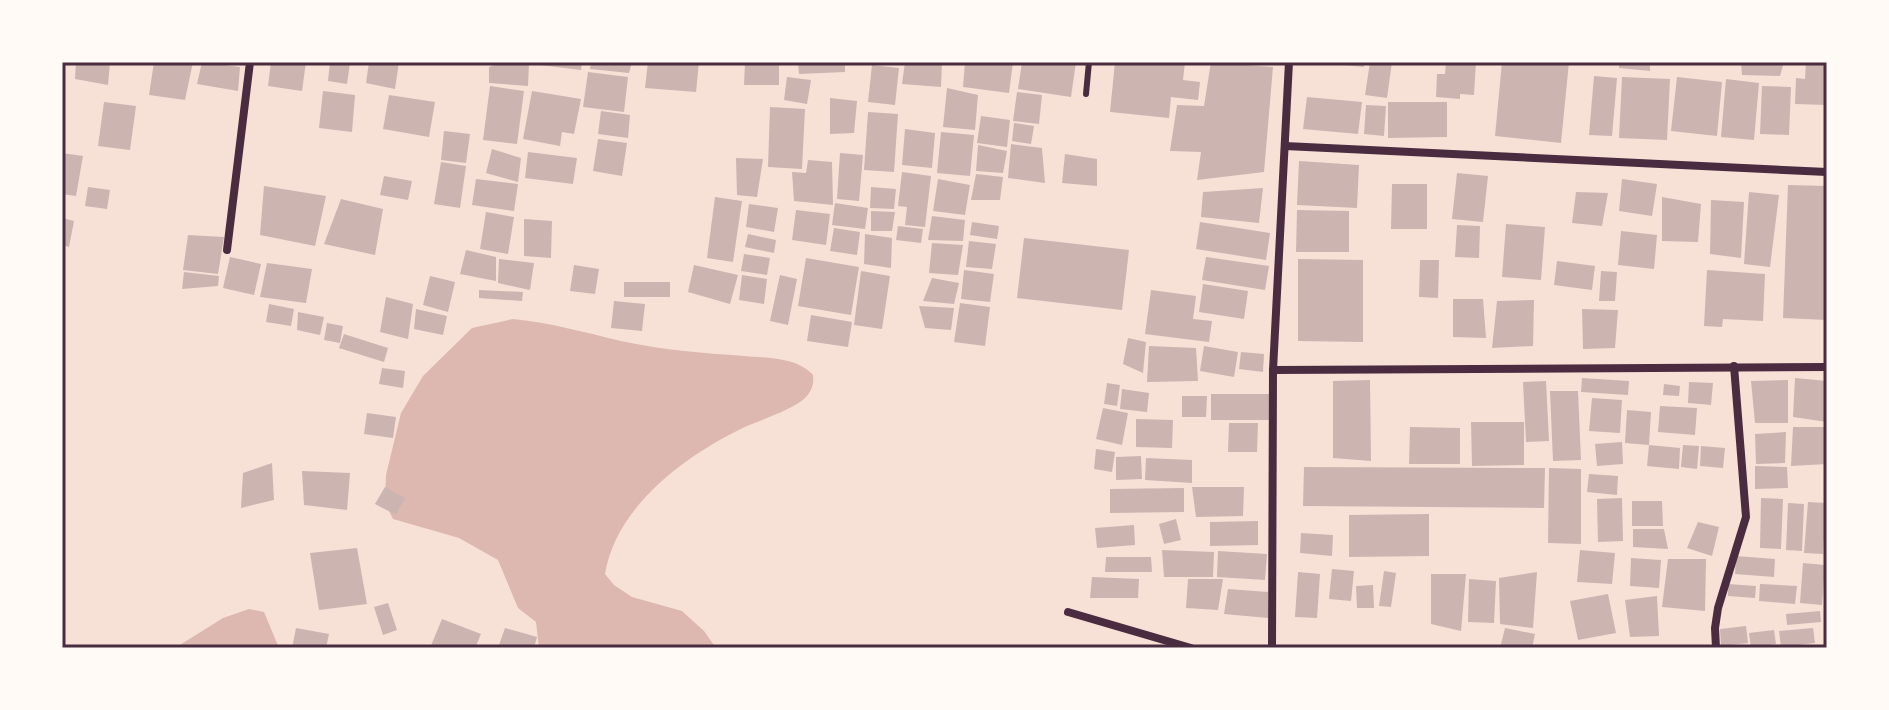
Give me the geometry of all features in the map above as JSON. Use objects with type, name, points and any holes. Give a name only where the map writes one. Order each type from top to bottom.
[{"type":"street","points":[[227,250],[250,62]]},
{"type":"street","points":[[1272,648],[1273,370],[1289,62]]},
{"type":"street","points":[[1285,146],[1827,172]]},
{"type":"street","points":[[1716,648],[1718,608],[1746,517],[1734,366]]},
{"type":"street","points":[[1273,370],[1827,367]]},
{"type":"street","points":[[1068,612],[1191,648]]},
{"type":"lane","points":[[1086,94],[1089,62]]},
{"type":"shaded area","points":[[513,319],[652,347],[781,360],[799,365],[813,375],[811,389],[801,401],[722,439],[657,486],[623,526],[612,549],[605,574],[614,585],[632,597],[682,611],[704,631],[716,648],[539,648],[536,622],[518,608],[498,560],[459,538],[393,519],[385,503],[386,475],[401,413],[423,376],[472,328]]},
{"type":"shaded area","points":[[249,609],[264,612],[279,648],[175,648],[223,618]]},
{"type":"building","points":[[76,62],[110,62],[108,85],[75,79]]},
{"type":"building","points":[[154,62],[193,62],[185,100],[149,95]]},
{"type":"building","points":[[202,62],[240,67],[238,91],[197,84]]},
{"type":"building","points":[[271,62],[306,62],[302,91],[268,86]]},
{"type":"building","points":[[330,62],[350,63],[347,84],[328,81]]},
{"type":"building","points":[[369,62],[399,62],[395,89],[366,83]]},
{"type":"building","points":[[502,62],[529,63],[528,86],[489,83],[489,67]]},
{"type":"building","points":[[541,62],[582,62],[581,70],[540,65]]},
{"type":"building","points":[[591,62],[632,62],[629,73],[590,69]]},
{"type":"building","points":[[648,62],[699,62],[696,92],[645,88]]},
{"type":"building","points":[[745,62],[779,62],[779,85],[744,85]]},
{"type":"building","points":[[798,62],[845,62],[845,72],[799,74]]},
{"type":"building","points":[[905,62],[942,62],[941,87],[902,84]]},
{"type":"building","points":[[965,62],[1013,62],[1009,93],[963,87]]},
{"type":"building","points":[[1022,62],[1076,62],[1071,97],[1018,89]]},
{"type":"building","points":[[1115,62],[1185,62],[1183,80],[1200,82],[1198,100],[1171,97],[1169,118],[1110,112]]},
{"type":"building","points":[[1211,62],[1273,67],[1264,172],[1197,180],[1201,152],[1170,151],[1177,105],[1204,106]]},
{"type":"building","points":[[1364,62],[1364,67],[1333,64]]},
{"type":"building","points":[[1370,62],[1392,62],[1387,98],[1365,95]]},
{"type":"building","points":[[1446,62],[1476,62],[1474,95],[1460,94],[1460,99],[1436,97],[1437,74],[1445,74]]},
{"type":"building","points":[[1502,62],[1569,62],[1561,143],[1495,136]]},
{"type":"building","points":[[1619,62],[1650,62],[1650,71],[1619,68]]},
{"type":"building","points":[[1741,62],[1784,62],[1780,76],[1742,75]]},
{"type":"building","points":[[1806,62],[1827,62],[1827,105],[1795,104],[1796,78],[1805,79]]},
{"type":"building","points":[[872,65],[899,68],[895,105],[868,102]]},
{"type":"building","points":[[588,72],[628,77],[624,112],[583,107]]},
{"type":"building","points":[[1594,76],[1617,78],[1612,136],[1589,135]]},
{"type":"building","points":[[787,77],[811,80],[807,104],[784,100]]},
{"type":"building","points":[[1622,77],[1670,79],[1667,140],[1619,138]]},
{"type":"building","points":[[1677,77],[1722,82],[1717,136],[1671,131]]},
{"type":"building","points":[[1726,79],[1759,83],[1754,140],[1721,137]]},
{"type":"building","points":[[490,86],[524,91],[517,144],[483,140]]},
{"type":"building","points":[[1762,86],[1791,87],[1789,135],[1760,134]]},
{"type":"building","points":[[947,88],[978,95],[975,130],[943,127]]},
{"type":"building","points":[[323,91],[355,95],[352,132],[319,128]]},
{"type":"building","points":[[532,91],[581,99],[574,134],[562,132],[560,146],[523,139]]},
{"type":"building","points":[[1017,92],[1042,95],[1039,124],[1013,121]]},
{"type":"building","points":[[389,95],[435,102],[429,137],[383,129]]},
{"type":"building","points":[[1307,97],[1362,102],[1358,134],[1303,129]]},
{"type":"building","points":[[830,98],[857,101],[854,133],[830,134]]},
{"type":"building","points":[[104,102],[136,106],[130,150],[98,146]]},
{"type":"building","points":[[1388,102],[1447,102],[1447,137],[1388,138]]},
{"type":"building","points":[[1366,105],[1386,106],[1384,136],[1364,134]]},
{"type":"building","points":[[770,107],[805,109],[802,169],[768,167]]},
{"type":"building","points":[[601,111],[630,115],[628,138],[598,134]]},
{"type":"building","points":[[868,112],[898,114],[894,172],[864,170]]},
{"type":"building","points":[[981,116],[1010,120],[1007,147],[977,143]]},
{"type":"building","points":[[1014,123],[1034,126],[1031,144],[1012,141]]},
{"type":"building","points":[[905,129],[935,133],[932,168],[902,165]]},
{"type":"building","points":[[444,131],[470,134],[466,163],[441,160]]},
{"type":"building","points":[[941,132],[974,135],[970,176],[937,173]]},
{"type":"building","points":[[598,139],[627,143],[622,176],[593,171]]},
{"type":"building","points":[[1011,144],[1042,148],[1045,183],[1008,178]]},
{"type":"building","points":[[978,145],[1007,151],[1003,173],[976,171]]},
{"type":"building","points":[[492,149],[521,158],[518,182],[486,173]]},
{"type":"building","points":[[528,152],[577,158],[573,184],[525,178]]},
{"type":"building","points":[[62,153],[83,156],[76,196],[62,194]]},
{"type":"building","points":[[840,153],[863,155],[859,201],[837,199]]},
{"type":"building","points":[[1065,154],[1097,159],[1097,186],[1062,183]]},
{"type":"building","points":[[736,158],[763,159],[757,197],[737,195]]},
{"type":"building","points":[[808,160],[832,162],[833,205],[794,201],[792,172],[806,173]]},
{"type":"building","points":[[1299,161],[1359,165],[1357,208],[1297,205]]},
{"type":"building","points":[[441,162],[466,166],[460,208],[434,204]]},
{"type":"building","points":[[902,172],[931,176],[925,227],[905,225],[907,207],[898,206]]},
{"type":"building","points":[[1457,173],[1488,176],[1483,222],[1452,219]]},
{"type":"building","points":[[976,174],[1003,177],[1000,200],[971,200]]},
{"type":"building","points":[[384,176],[412,181],[408,200],[380,195]]},
{"type":"building","points":[[476,179],[518,184],[514,211],[472,205]]},
{"type":"building","points":[[938,179],[970,185],[965,215],[933,211]]},
{"type":"building","points":[[1622,179],[1657,184],[1652,216],[1619,211]]},
{"type":"building","points":[[1392,184],[1427,184],[1427,229],[1391,229]]},
{"type":"building","points":[[1788,185],[1827,186],[1827,320],[1783,318]]},
{"type":"building","points":[[264,186],[326,196],[315,246],[260,235]]},
{"type":"building","points":[[88,187],[110,190],[107,209],[85,206]]},
{"type":"building","points":[[871,187],[896,189],[894,209],[870,208]]},
{"type":"building","points":[[1263,188],[1259,223],[1201,217],[1203,192]]},
{"type":"building","points":[[1576,192],[1608,193],[1602,226],[1572,223]]},
{"type":"building","points":[[1749,192],[1779,195],[1770,267],[1744,264]]},
{"type":"building","points":[[715,197],[742,201],[733,262],[707,258]]},
{"type":"building","points":[[1662,197],[1701,204],[1698,242],[1662,241]]},
{"type":"building","points":[[341,199],[383,209],[375,255],[324,244]]},
{"type":"building","points":[[1711,200],[1744,202],[1741,258],[1710,254]]},
{"type":"building","points":[[835,203],[868,208],[865,229],[832,225]]},
{"type":"building","points":[[749,204],[778,208],[774,232],[746,227]]},
{"type":"building","points":[[796,210],[830,214],[826,245],[792,240]]},
{"type":"building","points":[[1297,210],[1349,211],[1349,252],[1296,252]]},
{"type":"building","points":[[871,211],[895,212],[892,231],[871,231]]},
{"type":"building","points":[[486,212],[514,217],[508,254],[480,249]]},
{"type":"building","points":[[932,216],[965,220],[963,241],[928,240]]},
{"type":"building","points":[[62,218],[74,221],[69,247],[62,245]]},
{"type":"building","points":[[524,219],[552,221],[551,258],[524,256]]},
{"type":"building","points":[[972,222],[999,226],[997,239],[970,235]]},
{"type":"building","points":[[1200,222],[1270,233],[1266,260],[1196,249]]},
{"type":"building","points":[[1506,224],[1545,227],[1541,280],[1502,277]]},
{"type":"building","points":[[1457,225],[1480,226],[1479,258],[1455,257]]},
{"type":"building","points":[[898,226],[923,229],[921,243],[896,240]]},
{"type":"building","points":[[834,228],[860,232],[857,255],[830,251]]},
{"type":"building","points":[[1621,231],[1657,235],[1654,269],[1618,265]]},
{"type":"building","points":[[748,234],[776,240],[774,253],[745,247]]},
{"type":"building","points":[[865,234],[892,238],[891,268],[864,264]]},
{"type":"building","points":[[188,235],[224,237],[218,274],[183,270]]},
{"type":"building","points":[[1024,238],[1129,250],[1122,310],[1017,298]]},
{"type":"building","points":[[969,241],[996,244],[992,269],[966,267]]},
{"type":"building","points":[[932,243],[963,245],[958,275],[929,273]]},
{"type":"building","points":[[466,250],[496,257],[496,281],[460,274]]},
{"type":"building","points":[[744,254],[770,258],[767,275],[741,271]]},
{"type":"building","points":[[230,257],[261,264],[254,295],[223,288]]},
{"type":"building","points":[[1206,257],[1269,266],[1265,290],[1202,280]]},
{"type":"building","points":[[806,258],[859,267],[851,315],[798,306]]},
{"type":"building","points":[[499,259],[534,263],[530,290],[498,283]]},
{"type":"building","points":[[1298,259],[1363,260],[1363,342],[1298,341]]},
{"type":"building","points":[[1420,260],[1439,260],[1438,298],[1419,297]]},
{"type":"building","points":[[1557,261],[1595,266],[1592,290],[1554,285]]},
{"type":"building","points":[[267,263],[312,269],[306,303],[260,297]]},
{"type":"building","points":[[574,265],[599,269],[595,294],[570,291]]},
{"type":"building","points":[[694,265],[738,275],[730,304],[688,292]]},
{"type":"building","points":[[964,270],[994,274],[990,302],[961,299]]},
{"type":"building","points":[[1707,270],[1765,274],[1763,321],[1723,319],[1722,327],[1704,326]]},
{"type":"building","points":[[861,271],[890,276],[882,329],[854,325]]},
{"type":"building","points":[[1601,271],[1617,272],[1615,301],[1599,301]]},
{"type":"building","points":[[184,272],[219,276],[218,286],[182,289]]},
{"type":"building","points":[[742,275],[767,279],[764,304],[739,300]]},
{"type":"building","points":[[780,275],[797,279],[788,325],[770,321]]},
{"type":"building","points":[[430,276],[455,282],[448,312],[423,305]]},
{"type":"building","points":[[932,278],[959,283],[954,304],[923,301]]},
{"type":"building","points":[[624,282],[670,282],[670,297],[624,297]]},
{"type":"building","points":[[1203,284],[1248,291],[1244,319],[1199,312]]},
{"type":"building","points":[[479,290],[523,292],[522,301],[479,298]]},
{"type":"building","points":[[1151,290],[1196,296],[1193,319],[1212,321],[1209,342],[1145,334]]},
{"type":"building","points":[[386,297],[413,304],[408,339],[380,332]]},
{"type":"building","points":[[1453,299],[1483,299],[1486,338],[1453,337]]},
{"type":"building","points":[[1534,300],[1533,346],[1492,348],[1497,301]]},
{"type":"building","points":[[614,301],[645,304],[642,331],[611,328]]},
{"type":"building","points":[[960,303],[990,307],[985,346],[954,342]]},
{"type":"building","points":[[269,304],[294,309],[291,326],[266,322]]},
{"type":"building","points":[[919,306],[954,308],[951,330],[925,328]]},
{"type":"building","points":[[416,309],[447,316],[443,335],[414,329]]},
{"type":"building","points":[[1582,309],[1618,310],[1615,348],[1583,349]]},
{"type":"building","points":[[298,312],[324,317],[320,335],[297,330]]},
{"type":"building","points":[[811,315],[852,322],[848,347],[807,341]]},
{"type":"building","points":[[327,323],[343,326],[340,343],[324,340]]},
{"type":"building","points":[[344,334],[388,348],[384,362],[339,348]]},
{"type":"building","points":[[1128,338],[1146,342],[1143,373],[1123,364]]},
{"type":"building","points":[[1149,346],[1196,348],[1198,381],[1147,382]]},
{"type":"building","points":[[1204,346],[1238,352],[1234,377],[1200,371]]},
{"type":"building","points":[[1241,352],[1264,354],[1263,372],[1239,369]]},
{"type":"building","points":[[382,368],[405,371],[403,388],[379,384]]},
{"type":"building","points":[[1582,378],[1629,381],[1628,395],[1581,392]]},
{"type":"building","points":[[1795,378],[1827,381],[1827,422],[1793,417]]},
{"type":"building","points":[[1370,380],[1371,461],[1333,458],[1333,381]]},
{"type":"building","points":[[1788,380],[1788,423],[1755,423],[1751,381]]},
{"type":"building","points":[[1546,381],[1549,441],[1526,442],[1523,382]]},
{"type":"building","points":[[1689,382],[1713,383],[1711,405],[1688,403]]},
{"type":"building","points":[[1107,383],[1120,385],[1117,406],[1104,404]]},
{"type":"building","points":[[1664,384],[1680,386],[1679,396],[1663,395]]},
{"type":"building","points":[[1122,389],[1149,393],[1147,412],[1120,409]]},
{"type":"building","points":[[1550,391],[1578,391],[1581,460],[1553,461]]},
{"type":"building","points":[[1211,394],[1269,394],[1269,420],[1211,420]]},
{"type":"building","points":[[1182,396],[1207,396],[1206,417],[1182,417]]},
{"type":"building","points":[[1592,398],[1622,400],[1620,433],[1589,431]]},
{"type":"building","points":[[1660,406],[1697,408],[1695,435],[1658,432]]},
{"type":"building","points":[[1103,408],[1128,413],[1122,445],[1096,439]]},
{"type":"building","points":[[1627,410],[1651,412],[1649,445],[1625,443]]},
{"type":"building","points":[[367,413],[396,417],[393,438],[364,434]]},
{"type":"building","points":[[1136,419],[1173,420],[1172,448],[1136,447]]},
{"type":"building","points":[[1471,422],[1524,422],[1524,465],[1472,466]]},
{"type":"building","points":[[1229,423],[1258,423],[1257,452],[1228,452]]},
{"type":"building","points":[[1410,427],[1460,428],[1460,464],[1409,464]]},
{"type":"building","points":[[1793,427],[1827,427],[1827,464],[1791,466]]},
{"type":"building","points":[[1786,432],[1785,463],[1756,464],[1755,434]]},
{"type":"building","points":[[1622,442],[1623,464],[1597,466],[1595,444]]},
{"type":"building","points":[[1649,445],[1680,448],[1679,469],[1647,466]]},
{"type":"building","points":[[1683,445],[1699,446],[1697,469],[1681,467]]},
{"type":"building","points":[[1701,446],[1725,448],[1723,468],[1700,466]]},
{"type":"building","points":[[1096,449],[1115,452],[1112,472],[1094,469]]},
{"type":"building","points":[[1141,456],[1142,479],[1116,480],[1116,457]]},
{"type":"building","points":[[1146,458],[1192,460],[1192,483],[1145,480]]},
{"type":"building","points":[[272,463],[274,500],[241,508],[243,473]]},
{"type":"building","points":[[1755,466],[1787,467],[1788,488],[1755,489]]},
{"type":"building","points":[[1304,467],[1545,468],[1544,508],[1303,506]]},
{"type":"building","points":[[1549,468],[1581,469],[1581,544],[1548,543]]},
{"type":"building","points":[[302,471],[350,473],[347,510],[304,505]]},
{"type":"building","points":[[1589,474],[1618,476],[1617,495],[1587,492]]},
{"type":"building","points":[[385,487],[405,498],[396,515],[375,504]]},
{"type":"building","points":[[1192,487],[1244,487],[1243,516],[1196,517]]},
{"type":"building","points":[[1184,488],[1184,512],[1110,513],[1110,489]]},
{"type":"building","points":[[1622,498],[1623,541],[1598,542],[1597,499]]},
{"type":"building","points":[[1761,498],[1783,499],[1781,549],[1760,548]]},
{"type":"building","points":[[1632,501],[1662,501],[1663,526],[1632,526]]},
{"type":"building","points":[[1808,502],[1826,503],[1823,554],[1804,553]]},
{"type":"building","points":[[1788,503],[1804,504],[1802,551],[1786,550]]},
{"type":"building","points":[[1429,514],[1429,556],[1349,557],[1349,515]]},
{"type":"building","points":[[1176,519],[1181,540],[1164,544],[1159,524]]},
{"type":"building","points":[[1258,521],[1258,545],[1210,546],[1210,522]]},
{"type":"building","points":[[1698,522],[1719,527],[1712,556],[1687,548]]},
{"type":"building","points":[[1134,525],[1135,545],[1097,548],[1095,528]]},
{"type":"building","points":[[1633,529],[1664,529],[1668,549],[1633,547]]},
{"type":"building","points":[[1301,533],[1333,535],[1332,556],[1300,553]]},
{"type":"building","points":[[357,548],[367,604],[319,610],[310,553]]},
{"type":"building","points":[[1162,550],[1214,552],[1213,577],[1164,577]]},
{"type":"building","points":[[1580,550],[1615,553],[1612,584],[1577,582]]},
{"type":"building","points":[[1218,551],[1267,554],[1265,580],[1217,577]]},
{"type":"building","points":[[1736,556],[1775,559],[1774,577],[1735,574]]},
{"type":"building","points":[[1106,557],[1151,557],[1152,572],[1105,572]]},
{"type":"building","points":[[1631,558],[1661,560],[1659,588],[1630,586]]},
{"type":"building","points":[[1668,559],[1706,559],[1705,611],[1662,607]]},
{"type":"building","points":[[1803,563],[1825,565],[1822,605],[1800,603]]},
{"type":"building","points":[[1332,569],[1354,571],[1351,601],[1329,599]]},
{"type":"building","points":[[1384,571],[1396,573],[1391,607],[1379,606]]},
{"type":"building","points":[[1298,572],[1320,574],[1317,618],[1295,617]]},
{"type":"building","points":[[1537,572],[1533,628],[1500,624],[1499,578]]},
{"type":"building","points":[[1431,574],[1466,574],[1461,631],[1431,624]]},
{"type":"building","points":[[1092,577],[1139,579],[1138,598],[1090,598]]},
{"type":"building","points":[[1188,579],[1223,579],[1218,610],[1186,608]]},
{"type":"building","points":[[1469,579],[1496,581],[1494,623],[1468,622]]},
{"type":"building","points":[[1728,584],[1756,586],[1755,598],[1728,596]]},
{"type":"building","points":[[1760,584],[1797,586],[1795,604],[1759,601]]},
{"type":"building","points":[[1373,585],[1374,608],[1357,608],[1356,586]]},
{"type":"building","points":[[1228,589],[1268,592],[1268,618],[1224,614]]},
{"type":"building","points":[[1608,594],[1616,633],[1578,640],[1570,601]]},
{"type":"building","points":[[1657,596],[1659,636],[1630,637],[1625,600]]},
{"type":"building","points":[[388,603],[397,630],[383,635],[374,607]]},
{"type":"building","points":[[1820,611],[1821,622],[1787,625],[1786,614]]},
{"type":"building","points":[[442,619],[481,634],[475,648],[430,648]]},
{"type":"building","points":[[1746,626],[1748,643],[1721,646],[1720,629]]},
{"type":"building","points":[[296,628],[329,634],[326,648],[292,648]]},
{"type":"building","points":[[505,628],[537,637],[534,648],[498,648]]},
{"type":"building","points":[[1505,628],[1535,634],[1532,648],[1500,648]]},
{"type":"building","points":[[1813,628],[1815,643],[1781,647],[1779,631]]},
{"type":"building","points":[[1774,630],[1776,644],[1751,648],[1749,633]]}]
